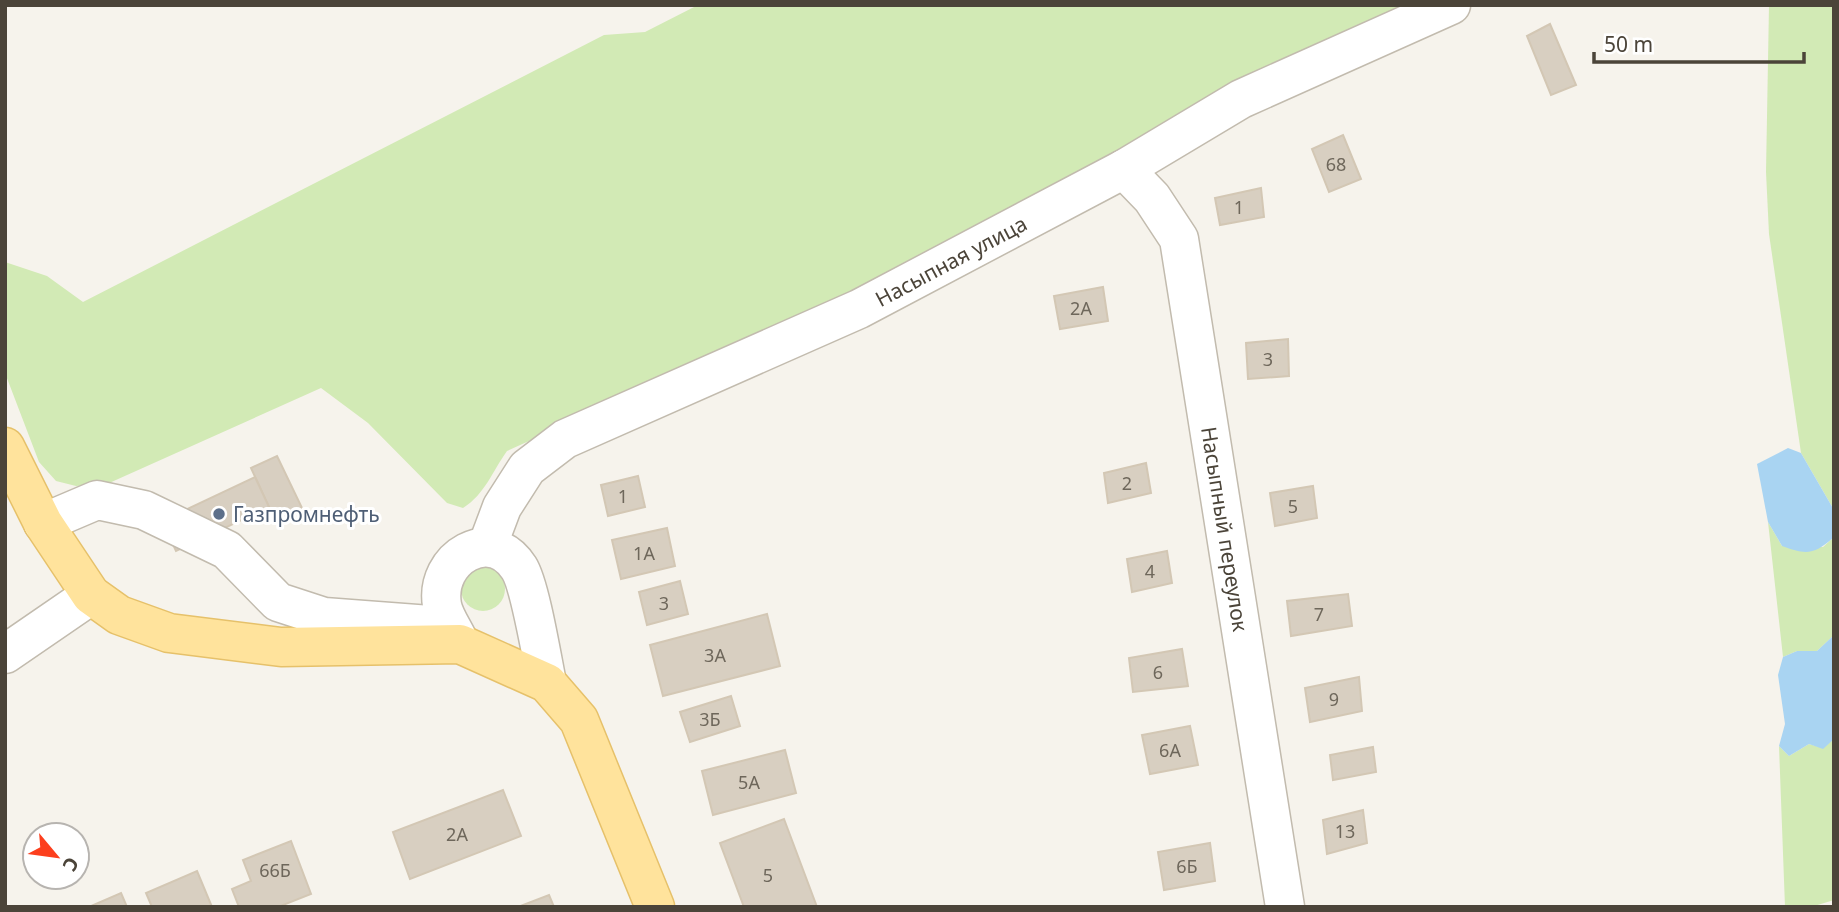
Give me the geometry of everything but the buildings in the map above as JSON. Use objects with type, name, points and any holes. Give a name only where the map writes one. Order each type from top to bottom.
[{"type":"main road","points":[[5,447],[43,523],[91,595],[119,615],[169,634],[281,647],[460,644],[547,683],[579,720],[655,907]]},
{"type":"street","name":"Насыпная улица","points":[[487,547],[502,508],[527,468],[565,439],[859,309],[1124,169],[1241,99],[1451,5]]},
{"type":"street","name":"Насыпный переулок","points":[[1124,169],[1152,198],[1179,239],[1285,907]]},
{"type":"street","points":[[43,523],[97,500],[144,510],[227,550],[278,602],[324,617],[430,625],[460,644]]},
{"type":"street","points":[[460,644],[442,604],[447,572],[461,554],[487,547],[505,551],[521,570],[547,683]]},
{"type":"street","points":[[14,643],[91,595]]},
{"type":"green space","points":[[698,5],[1414,5],[777,329],[507,451],[483,489],[463,508],[447,503],[368,423],[321,388],[107,484],[76,486],[56,481],[39,462],[5,373],[5,262],[47,276],[83,302],[604,35],[645,32]]},
{"type":"green space","points":[[1769,5],[1834,5],[1834,510],[1801,453],[1769,234],[1766,172]]},
{"type":"green space","points":[[1768,522],[1782,546],[1823,547],[1834,537],[1834,635],[1817,651],[1797,651],[1783,657]]},
{"type":"green space","points":[[483,567],[492,568],[499,573],[504,580],[504,598],[499,605],[492,610],[483,611],[474,610],[467,605],[462,598],[461,589],[462,580],[467,573],[474,568]]},
{"type":"green space","points":[[1834,739],[1834,900],[1811,907],[1785,907],[1779,746],[1789,756],[1809,744],[1823,748]]},
{"type":"water","points":[[1788,448],[1801,453],[1834,510],[1834,537],[1810,552],[1782,546],[1768,522],[1757,464]]},
{"type":"water","points":[[1834,635],[1834,739],[1823,749],[1809,744],[1789,756],[1779,746],[1785,724],[1778,675],[1783,657],[1797,651],[1817,651]]},
{"type":"place","name":"Газпромнефть","points":[[219,514]]}]
